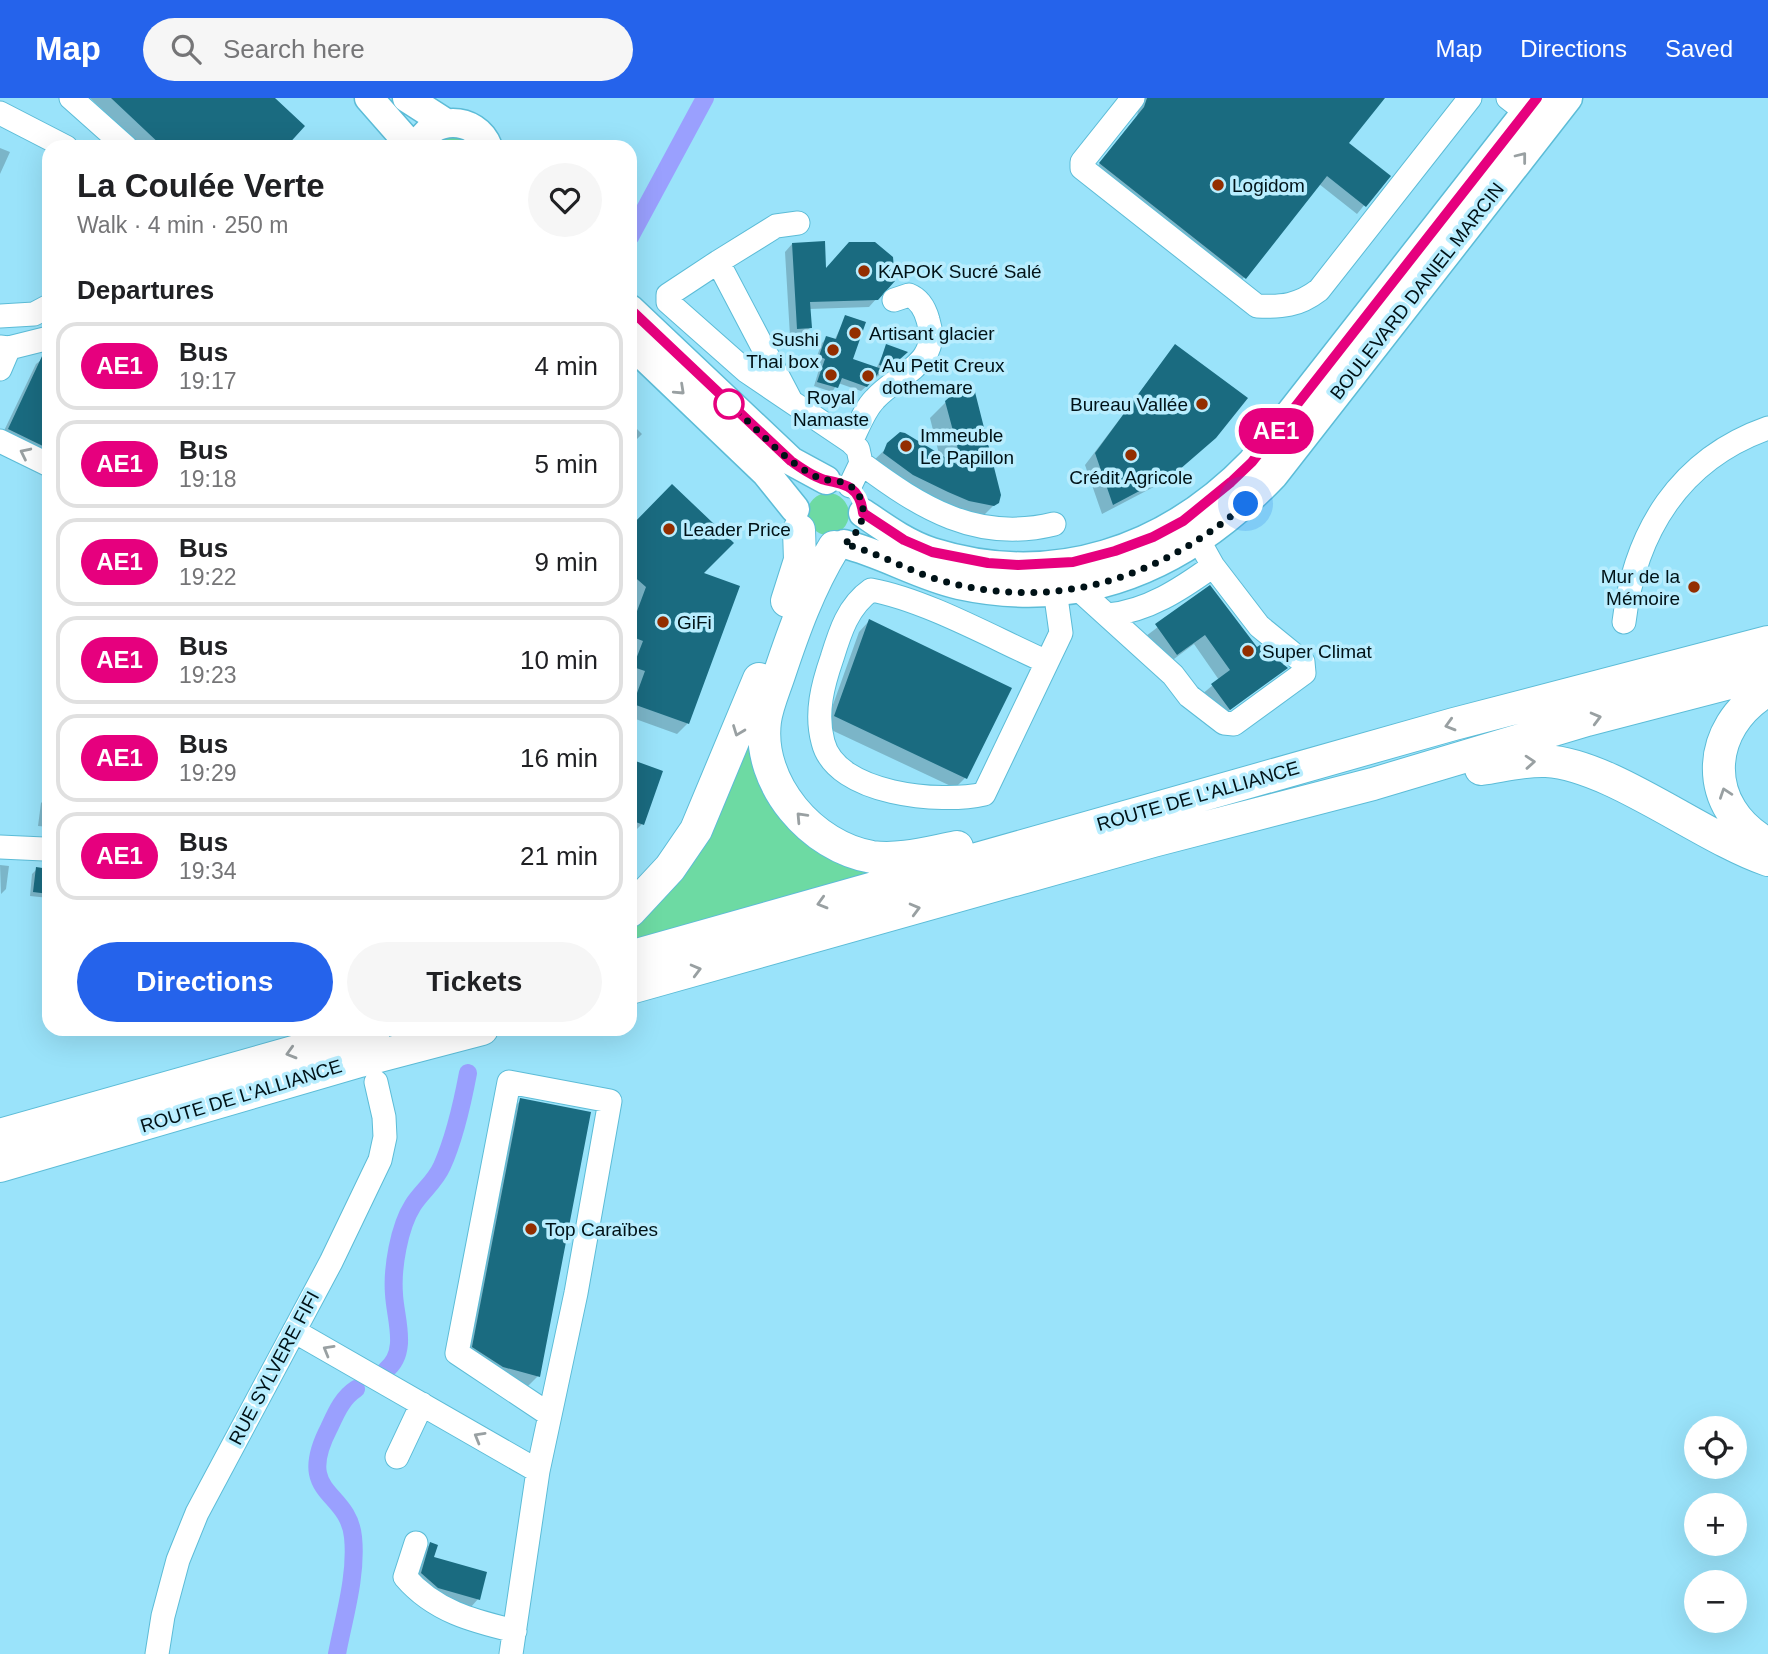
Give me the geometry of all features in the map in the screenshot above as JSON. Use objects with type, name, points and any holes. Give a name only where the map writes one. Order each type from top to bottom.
[{"type":"highway","points":[[637,903],[670,868],[696,830],[706,808],[797,576],[800,560],[797,519]]},
{"type":"highway","points":[[839,546],[804,602],[765,722],[769,759],[776,779],[796,814],[810,827],[841,846],[873,857],[900,857],[1041,831],[1100,824]]},
{"type":"highway","points":[[1634,677],[1768,623]]},
{"type":"highway","name":"ROUTE DE L'ALLIANCE","points":[[637,955],[1454,724],[1768,642]]},
{"type":"highway","name":"ROUTE DE L'ALLIANCE","points":[[637,986],[1153,841],[1373,784],[1587,720],[1768,673]]},
{"type":"highway","points":[[1768,690],[1734,718],[1726,731],[1719,764],[1725,796],[1734,815],[1745,828],[1768,844]]},
{"type":"highway","points":[[1153,841],[1183,842],[1222,835],[1474,770],[1547,761],[1600,776],[1745,852],[1768,860]]},
{"type":"highway","name":"ROUTE DE L'ALLIANCE","points":[[0,1166],[356,1036]]},
{"type":"highway","name":"ROUTE DE L'ALLIANCE","points":[[0,1135],[360,1061],[455,1036]]},
{"type":"highway","points":[[0,1112],[105,1091],[185,1099]]},
{"type":"highway","points":[[0,1182],[134,1143],[185,1099]]},
{"type":"main road","points":[[369,98],[406,140]]},
{"type":"main road","points":[[407,98],[446,123],[469,126],[479,132],[484,140]]},
{"type":"main road","name":"BOULEVARD DANIEL MARCIN","points":[[839,546],[970,587],[1022,592],[1066,589],[1134,575],[1199,541],[1246,504],[1274,475],[1568,98]]},
{"type":"main road","name":"BOULEVARD DANIEL MARCIN","points":[[863,513],[904,540],[932,552],[988,563],[1018,565],[1073,562],[1115,551],[1153,537],[1183,521],[1252,462],[1523,103]]},
{"type":"main road","points":[[422,140],[426,133],[446,123]]},
{"type":"main road","points":[[637,316],[791,461],[845,476],[859,497],[863,513],[860,528],[839,546],[810,542],[766,473],[637,350]]},
{"type":"main road","points":[[797,519],[805,489],[845,476]]},
{"type":"street","points":[[71,98],[117,140]]},
{"type":"street","points":[[1133,98],[1083,162],[1082,167],[1256,306],[1283,307],[1303,302],[1319,290],[1470,98]]},
{"type":"street","points":[[0,113],[52,140]]},
{"type":"street","points":[[798,223],[776,226],[668,295],[668,302],[746,371],[851,442],[858,449],[845,476],[977,526],[1025,531],[1054,524]]},
{"type":"street","points":[[718,262],[790,399]]},
{"type":"street","points":[[851,442],[873,400],[918,367],[928,350],[930,325],[919,302],[909,295],[894,300]]},
{"type":"street","points":[[0,316],[34,314],[42,310]]},
{"type":"street","points":[[0,369],[5,347],[42,339]]},
{"type":"street","points":[[1625,622],[1642,549],[1684,478],[1738,439],[1768,428]]},
{"type":"street","points":[[0,441],[42,462]]},
{"type":"street","points":[[1047,662],[950,618],[872,590],[863,596],[843,622],[821,692],[823,742],[833,762],[863,782],[912,796],[965,798],[984,794],[1047,662],[1061,632],[1066,589],[1108,615],[1172,675],[1189,696],[1224,723],[1234,724],[1304,673],[1305,667],[1259,626],[1213,566],[1199,541]]},
{"type":"street","points":[[1108,615],[1129,613],[1162,598],[1213,566]]},
{"type":"street","points":[[950,618],[970,587]]},
{"type":"street","points":[[0,847],[42,849]]},
{"type":"street","name":"RUE SYLVERE FIFI","points":[[157,1654],[163,1616],[178,1560],[197,1513],[294,1331],[380,1160],[385,1137],[384,1117],[376,1082]]},
{"type":"street","points":[[416,1543],[405,1577],[415,1590],[452,1614],[513,1643],[538,1471],[550,1415],[576,1293],[610,1101],[509,1082],[457,1353],[550,1415]]},
{"type":"street","points":[[294,1331],[538,1471]]},
{"type":"street","points":[[397,1457],[422,1404]]},
{"type":"green space","points":[[460,133],[468,140],[433,140]]},
{"type":"green space","points":[[828,493],[843,499],[849,514],[843,529],[828,535],[813,529],[807,514],[813,499]]},
{"type":"green space","points":[[756,715],[762,784],[882,876],[637,942],[637,909]]},
{"type":"building","points":[[111,98],[275,98],[305,126],[292,140],[156,140]]},
{"type":"building","name":"Logidom","points":[[1147,98],[1385,98],[1349,143],[1391,176],[1366,207],[1327,176],[1246,279],[1099,163],[1144,107]]},
{"type":"building","points":[[825,241],[826,268],[849,242],[875,242],[893,257],[895,281],[878,300],[810,302],[812,328],[797,329],[792,243]]},
{"type":"building","points":[[845,315],[866,322],[853,359],[882,369],[867,387],[842,378],[838,388],[817,382],[825,359],[819,356],[826,336],[836,339]]},
{"type":"building","points":[[886,344],[908,352],[890,368],[879,365]]},
{"type":"building","points":[[1175,344],[1248,398],[1216,438],[1179,470],[1113,505],[1095,453]]},
{"type":"building","points":[[42,356],[42,446],[8,429]]},
{"type":"building","name":"Immeuble Le Papillon","points":[[968,381],[975,392],[1001,495],[999,503],[994,506],[969,501],[948,492],[913,475],[883,453],[887,443],[900,432],[963,468],[945,401]]},
{"type":"building","points":[[672,484],[734,543],[704,573],[740,586],[689,724],[637,705],[637,693],[645,671],[637,668],[637,657],[643,641],[637,639],[637,611],[646,587],[637,579],[637,520]]},
{"type":"building","name":"Super Climat","points":[[1210,585],[1257,647],[1260,645],[1288,668],[1230,710],[1211,684],[1230,670],[1205,635],[1177,655],[1155,624]]},
{"type":"building","points":[[869,619],[1012,688],[967,779],[834,716]]},
{"type":"building","points":[[637,762],[663,771],[644,825],[637,822]]},
{"type":"building","points":[[36,867],[42,868],[42,893],[33,892]]},
{"type":"building","name":"Top Caraïbes","points":[[520,1098],[591,1112],[540,1377],[503,1367],[472,1347]]},
{"type":"building","points":[[430,1542],[438,1545],[434,1557],[487,1572],[480,1600],[438,1588],[421,1573]]},
{"type":"waterway","points":[[637,224],[705,98]]},
{"type":"waterway","points":[[386,1370],[393,1363],[399,1344],[394,1284],[400,1236],[413,1205],[436,1177],[447,1155],[458,1121],[468,1073]]},
{"type":"waterway","points":[[337,1654],[352,1581],[353,1537],[349,1521],[320,1480],[317,1467],[320,1450],[334,1417],[343,1401],[356,1389]]},
{"type":"bus line","name":"AE1","points":[[637,316],[791,461],[814,475],[850,486],[859,497],[863,513],[904,540],[932,552],[988,563],[1050,565],[1073,562],[1153,537],[1183,521],[1209,502],[1252,462],[1537,98]]},
{"type":"place","name":"Logidom","points":[[1218,185]]},
{"type":"place","name":"KAPOK Sucré Salé","points":[[864,271]]},
{"type":"place","name":"Artisant glacier","points":[[855,333]]},
{"type":"place","name":"Sushi Thai box","points":[[833,350]]},
{"type":"place","name":"Royal Namaste","points":[[831,375]]},
{"type":"place","name":"Au Petit Creux dothemare","points":[[868,376]]},
{"type":"place","name":"Bureau Vallée","points":[[1202,404]]},
{"type":"place","name":"Immeuble Le Papillon","points":[[906,446]]},
{"type":"place","name":"Crédit Agricole","points":[[1131,455]]},
{"type":"place","name":"Leader Price","points":[[669,529]]},
{"type":"place","name":"Mur de la Mémoire","points":[[1694,587]]},
{"type":"place","name":"GiFi","points":[[663,622]]},
{"type":"place","name":"Super Climat","points":[[1248,651]]},
{"type":"place","name":"Top Caraïbes","points":[[531,1229]]},
{"type":"route","points":[[729,404],[791,461],[814,475],[841,482],[855,491],[862,505],[863,520],[856,534],[844,544],[877,554],[905,568],[960,585],[1022,592],[1099,586],[1134,575],[1199,541],[1246,504]]}]
